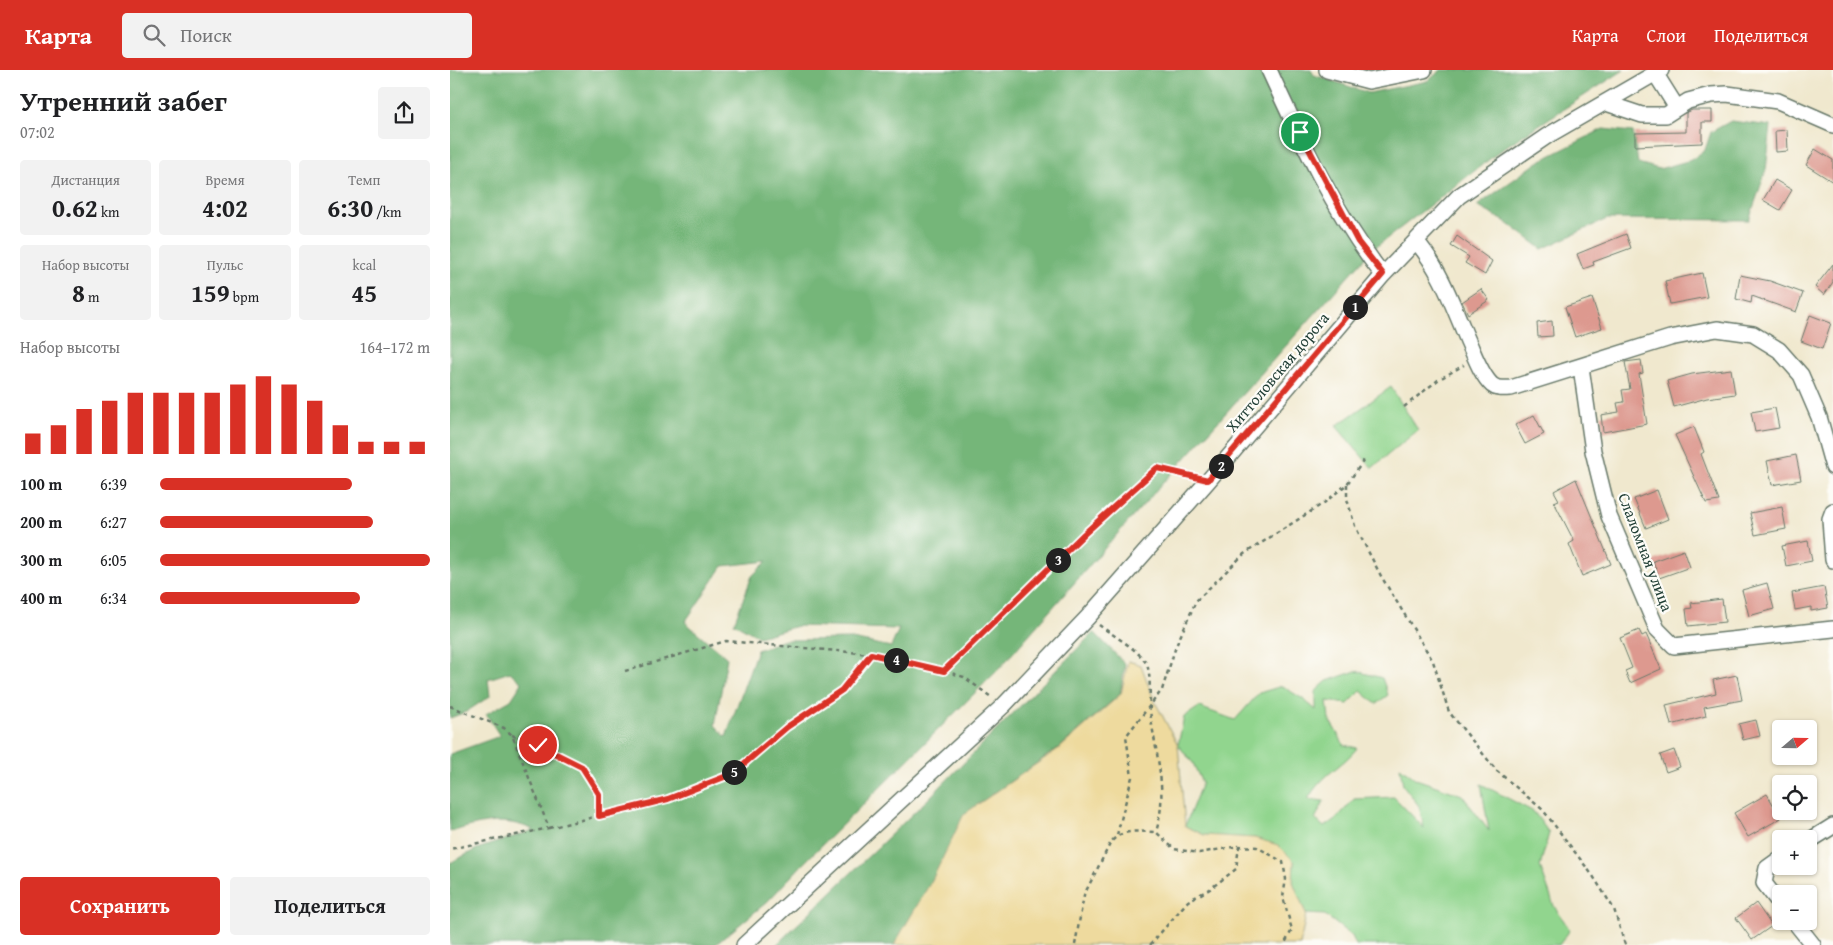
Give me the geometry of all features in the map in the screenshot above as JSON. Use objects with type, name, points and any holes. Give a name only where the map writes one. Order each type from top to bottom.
[{"type":"street","points":[[1327,70],[1369,81],[1424,70]]},
{"type":"street","points":[[1271,72],[1326,186],[1358,242],[1383,274]]},
{"type":"street","points":[[1658,72],[1677,108]]},
{"type":"street","name":"Хиттоловская дорога","points":[[744,945],[1002,706],[1088,617],[1208,480],[1383,274],[1459,196],[1547,136],[1606,104],[1658,72]]},
{"type":"street","points":[[1606,104],[1642,116],[1666,115],[1696,99],[1726,94],[1778,102],[1833,125]]},
{"type":"street","points":[[1416,241],[1426,252],[1476,359],[1492,385],[1500,389],[1511,388],[1670,338],[1717,328],[1753,334],[1779,350],[1801,375],[1819,417],[1833,467]]},
{"type":"street","name":"Слаломная улица","points":[[1581,366],[1593,451],[1609,516],[1657,629],[1674,646],[1833,629]]},
{"type":"street","points":[[1833,511],[1830,519],[1833,560]]},
{"type":"street","points":[[1817,836],[1833,826]]},
{"type":"street","points":[[1772,864],[1767,868],[1764,882],[1772,893]]},
{"type":"street","points":[[1801,930],[1813,945]]},
{"type":"path","points":[[1404,407],[1438,380],[1476,359]]},
{"type":"path","points":[[1075,945],[1084,895],[1111,842],[1117,835],[1132,776],[1126,736],[1162,690],[1176,646],[1196,601],[1244,554],[1324,503],[1347,484],[1364,460]]},
{"type":"path","points":[[944,671],[1084,534],[1157,468],[1208,480]]},
{"type":"path","points":[[1347,484],[1347,500],[1355,526],[1381,576],[1433,662],[1449,712],[1497,771],[1543,810],[1593,876],[1614,909],[1625,945]]},
{"type":"path","points":[[1088,617],[1134,650],[1148,667],[1153,740],[1163,787],[1161,815],[1156,832]]},
{"type":"path","points":[[625,671],[726,641],[871,654],[964,676],[1002,706]]},
{"type":"path","points":[[450,849],[549,828],[668,799],[732,774],[787,727],[842,690],[871,654]]},
{"type":"path","points":[[450,706],[504,728],[512,735],[582,767],[599,794],[599,816]]},
{"type":"path","points":[[512,735],[549,828]]},
{"type":"path","points":[[1117,835],[1125,832],[1156,832],[1174,849],[1199,853],[1239,846],[1257,847],[1283,862],[1286,879],[1283,897],[1292,930],[1284,945]]},
{"type":"path","points":[[1150,945],[1188,901],[1210,889],[1236,869],[1239,846]]},
{"type":"green space","points":[[450,70],[1311,70],[1314,75],[1369,93],[1428,81],[1441,70],[1624,70],[1508,145],[1372,250],[998,670],[767,902],[715,945],[450,945],[450,863],[477,849],[534,830],[512,823],[492,822],[450,832],[450,754],[500,736],[486,714],[511,700],[522,683],[510,672],[488,679],[490,696],[466,712],[450,718]],"holes":[[[767,561],[752,576],[734,623],[759,637],[797,626],[899,629],[891,647],[852,639],[785,640],[757,650],[726,737],[715,725],[727,658],[685,622],[723,566]]]},
{"type":"green space","points":[[1731,121],[1771,126],[1766,170],[1749,220],[1607,219],[1542,249],[1506,222],[1477,206],[1538,162],[1603,129],[1633,132],[1638,163],[1659,169],[1691,160],[1705,150],[1711,132]]},
{"type":"green space","points":[[1391,387],[1418,430],[1372,468],[1336,426]]},
{"type":"green space","points":[[1094,632],[1125,664],[1120,694],[1061,746],[964,814],[932,880],[894,945],[776,945],[927,800]]},
{"type":"green space","points":[[1356,671],[1382,678],[1388,695],[1376,704],[1361,691],[1348,704],[1327,701],[1329,719],[1344,745],[1357,748],[1313,790],[1308,799],[1324,801],[1315,819],[1324,827],[1338,817],[1354,799],[1394,797],[1424,828],[1419,806],[1403,785],[1400,767],[1416,779],[1462,795],[1489,831],[1481,784],[1534,812],[1549,833],[1540,866],[1554,906],[1570,930],[1559,945],[1356,945],[1352,936],[1325,915],[1306,914],[1293,882],[1294,861],[1255,838],[1204,835],[1185,826],[1202,783],[1193,763],[1178,745],[1184,717],[1199,707],[1235,720],[1259,693],[1282,686],[1316,710],[1316,691],[1327,681]]},
{"type":"sand","points":[[1128,661],[1141,665],[1154,700],[1178,745],[1185,826],[1204,835],[1255,838],[1278,845],[1294,861],[1293,882],[1306,914],[1300,945],[894,945],[932,880],[964,814],[1061,747],[1121,694]]},
{"type":"building","points":[[1692,110],[1712,110],[1712,122],[1702,122],[1702,143],[1635,146],[1635,133],[1686,132],[1686,113]]},
{"type":"building","points":[[1787,130],[1788,151],[1776,152],[1775,131]]},
{"type":"building","points":[[1815,149],[1833,160],[1833,182],[1806,165]]},
{"type":"building","points":[[1775,180],[1792,190],[1780,210],[1763,200]]},
{"type":"building","points":[[1626,234],[1631,248],[1593,262],[1594,265],[1583,269],[1577,254]]},
{"type":"building","points":[[1457,236],[1492,261],[1485,275],[1465,263],[1469,257],[1451,246]]},
{"type":"building","points":[[1833,264],[1833,282],[1824,295],[1815,287]]},
{"type":"building","points":[[1702,273],[1707,297],[1670,304],[1665,281]]},
{"type":"building","points":[[1740,275],[1770,281],[1803,293],[1796,312],[1752,296],[1751,303],[1736,299]]},
{"type":"building","points":[[1481,289],[1489,300],[1468,314],[1462,302]]},
{"type":"building","points":[[1592,298],[1602,328],[1575,337],[1565,307]]},
{"type":"building","points":[[1810,315],[1831,323],[1822,349],[1801,341]]},
{"type":"building","points":[[1552,321],[1553,336],[1538,337],[1537,323]]},
{"type":"building","points":[[1641,360],[1643,373],[1639,374],[1647,424],[1603,432],[1601,415],[1619,412],[1617,403],[1624,402],[1622,390],[1630,389],[1625,362]]},
{"type":"building","points":[[1731,369],[1735,394],[1707,398],[1674,407],[1667,381],[1692,374]]},
{"type":"building","points":[[1775,408],[1779,428],[1755,432],[1751,412]]},
{"type":"building","points":[[1534,415],[1544,434],[1525,444],[1515,425]]},
{"type":"building","points":[[1694,427],[1704,452],[1701,454],[1719,501],[1706,503],[1675,435]]},
{"type":"building","points":[[1796,455],[1801,480],[1772,485],[1767,461]]},
{"type":"building","points":[[1576,479],[1611,564],[1582,576],[1569,544],[1574,541],[1554,502],[1559,500],[1554,491]]},
{"type":"building","points":[[1657,490],[1668,519],[1646,528],[1634,499]]},
{"type":"building","points":[[1782,507],[1786,529],[1755,535],[1750,513]]},
{"type":"building","points":[[1808,541],[1812,561],[1786,566],[1782,546]]},
{"type":"building","points":[[1684,550],[1690,567],[1659,578],[1653,561]]},
{"type":"building","points":[[1767,583],[1774,609],[1749,616],[1742,590]]},
{"type":"building","points":[[1824,587],[1828,608],[1811,611],[1811,607],[1795,610],[1792,593]]},
{"type":"building","points":[[1722,599],[1725,622],[1688,626],[1686,609],[1692,608],[1691,603]]},
{"type":"building","points":[[1639,630],[1642,636],[1646,634],[1661,669],[1630,683],[1625,671],[1632,668],[1620,638]]},
{"type":"building","points":[[1737,675],[1742,700],[1704,707],[1706,716],[1671,725],[1666,705],[1716,693],[1713,680]]},
{"type":"building","points":[[1756,720],[1760,736],[1743,740],[1739,724]]},
{"type":"building","points":[[1674,750],[1680,767],[1666,772],[1660,755]]},
{"type":"building","points":[[1767,794],[1772,803],[1772,820],[1778,820],[1748,837],[1734,813]]},
{"type":"building","points":[[1756,903],[1772,926],[1752,940],[1736,918]]},
{"type":"route","points":[[538,745],[582,767],[599,794],[599,816],[668,799],[732,774],[787,727],[842,690],[871,654],[944,671],[1018,601],[1084,534],[1157,468],[1208,480],[1383,274],[1358,242],[1326,186],[1300,132]]}]
